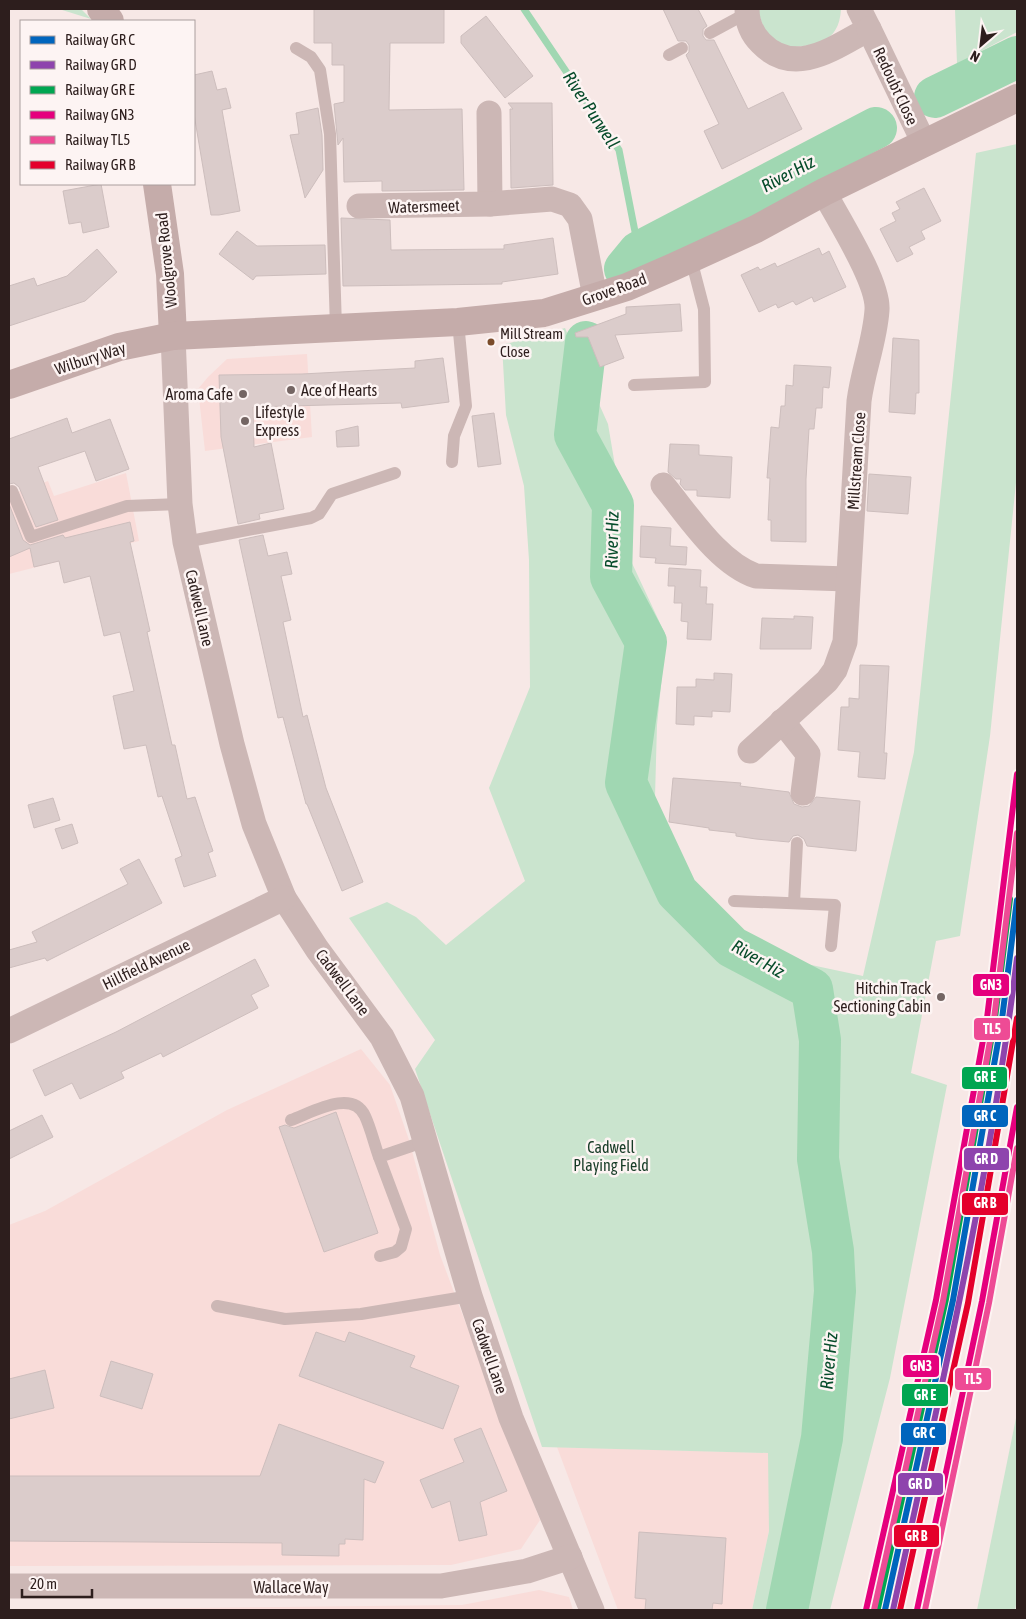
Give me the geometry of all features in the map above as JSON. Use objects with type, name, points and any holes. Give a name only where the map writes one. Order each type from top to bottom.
[{"type":"street","points":[[100,9],[109,20]]},
{"type":"street","name":"Redoubt Close","points":[[747,11],[754,33],[767,49],[789,59],[800,60],[813,58],[864,19],[924,143]]},
{"type":"street","name":"Grove Road","points":[[173,336],[458,322],[544,313],[627,287],[756,229],[824,192],[1017,98]]},
{"type":"street","points":[[489,113],[490,204]]},
{"type":"street","name":"Woolgrove Road","points":[[156,185],[170,274],[173,336]]},
{"type":"street","name":"Millstream Close","points":[[750,751],[826,681],[835,670],[845,642],[862,379],[870,352],[877,299],[862,264],[824,192]]},
{"type":"street","name":"Watersmeet","points":[[359,206],[490,204],[552,199],[570,205],[580,219],[595,298]]},
{"type":"street","name":"Wilbury Way","points":[[9,386],[119,346],[173,336]]},
{"type":"street","name":"Cadwell Lane","points":[[173,336],[180,504],[185,542],[234,753],[254,824],[284,898],[318,949],[382,1036],[412,1096],[470,1296],[511,1418],[592,1610]]},
{"type":"street","points":[[663,485],[717,550],[735,567],[756,576],[848,579]]},
{"type":"street","points":[[782,721],[808,754],[803,794]]},
{"type":"street","name":"Hillfield Avenue","points":[[9,1031],[284,898]]},
{"type":"street","name":"Wallace Way","points":[[9,1586],[441,1586],[527,1571],[570,1557]]},
{"type":"lane","points":[[710,33],[747,11]]},
{"type":"lane","points":[[296,48],[311,57],[320,70],[330,134],[336,328]]},
{"type":"lane","points":[[668,55],[682,48]]},
{"type":"lane","points":[[634,385],[705,382],[704,309],[690,259]]},
{"type":"lane","points":[[452,462],[454,436],[466,406],[458,322]]},
{"type":"lane","points":[[185,542],[311,518],[319,514],[332,494],[395,473]]},
{"type":"lane","points":[[12,491],[31,537],[128,506],[180,504]]},
{"type":"lane","points":[[794,903],[798,843]]},
{"type":"lane","points":[[734,901],[836,906],[831,946]]},
{"type":"lane","points":[[291,1120],[341,1102],[359,1107],[364,1115],[406,1230],[400,1247],[395,1252],[380,1256]]},
{"type":"lane","points":[[379,1157],[426,1141]]},
{"type":"lane","points":[[217,1306],[285,1319],[361,1314],[470,1296]]},
{"type":"shaded area","points":[[307,354],[312,437],[205,451],[198,389],[208,377],[227,359]]},
{"type":"shaded area","points":[[126,473],[139,541],[9,574],[9,495],[48,481],[54,496]]},
{"type":"shaded area","points":[[361,1049],[390,1085],[409,1140],[440,1255],[540,1520],[521,1549],[451,1565],[9,1566],[9,1225],[45,1211],[227,1110]]},
{"type":"shaded area","points":[[557,1447],[769,1453],[769,1531],[752,1610],[618,1610]]},
{"type":"shaded area","points":[[539,1590],[569,1597],[573,1610],[9,1610],[462,1605]]},
{"type":"green space","points":[[59,9],[81,9],[91,19]]},
{"type":"green space","points":[[757,9],[841,9],[835,30],[823,41],[806,46],[785,48],[766,34]]},
{"type":"green space","points":[[955,9],[1017,9],[1017,32],[957,64]]},
{"type":"green space","name":"Cadwell Playing Field","points":[[1017,144],[1017,473],[990,736],[960,936],[936,941],[911,1073],[947,1085],[890,1378],[830,1610],[752,1610],[769,1531],[768,1453],[542,1447],[415,1069],[435,1040],[349,918],[387,902],[416,917],[446,945],[525,881],[489,788],[530,687],[529,560],[524,486],[506,415],[502,345],[565,328],[608,424],[631,561],[666,636],[657,725],[655,797],[681,865],[713,913],[745,951],[863,976],[914,752],[976,153]]},
{"type":"green space","points":[[1017,1413],[1017,1600],[1015,1610],[977,1610]]},
{"type":"building","points":[[314,9],[444,9],[444,43],[390,43],[389,110],[462,109],[464,190],[382,191],[382,181],[344,182],[343,138],[338,145],[334,104],[344,102],[344,65],[332,65],[332,43],[314,43]]},
{"type":"building","points":[[663,9],[698,9],[707,26],[703,29],[703,36],[706,40],[714,40],[748,109],[783,92],[802,129],[722,169],[704,131],[719,124],[686,55],[689,52],[689,45],[686,41],[678,41]]},
{"type":"building","points":[[486,16],[533,76],[505,98],[461,43],[461,36]]},
{"type":"building","points":[[212,71],[217,90],[226,88],[231,108],[222,110],[240,211],[211,215],[195,120],[195,75]]},
{"type":"building","points":[[508,103],[552,103],[553,185],[511,188],[510,109],[513,109]]},
{"type":"building","points":[[318,108],[322,135],[323,170],[305,198],[290,135],[299,134],[296,113]]},
{"type":"building","points":[[101,185],[109,227],[83,233],[81,222],[69,224],[63,191]]},
{"type":"building","points":[[924,188],[941,221],[921,231],[925,239],[909,247],[913,254],[897,262],[880,229],[896,221],[892,213],[900,209],[896,202]]},
{"type":"building","points":[[341,218],[390,220],[391,250],[504,249],[504,245],[553,238],[558,274],[502,282],[502,284],[343,286]]},
{"type":"building","points":[[237,231],[257,246],[325,245],[326,274],[256,276],[253,280],[219,254]]},
{"type":"building","points":[[819,248],[822,255],[829,251],[846,287],[814,302],[812,297],[796,305],[793,301],[778,308],[776,304],[759,312],[741,275],[758,267],[760,270],[775,263],[777,267]]},
{"type":"building","points":[[97,249],[117,272],[85,301],[9,326],[9,286],[34,278],[37,286],[67,276]]},
{"type":"building","points":[[680,304],[682,331],[615,335],[624,358],[600,367],[588,337],[576,337],[575,333],[626,314],[626,307]]},
{"type":"building","points":[[893,338],[919,340],[919,393],[916,393],[915,414],[889,412]]},
{"type":"building","points":[[443,358],[449,402],[402,408],[401,403],[253,407],[254,447],[271,443],[284,509],[259,514],[260,519],[238,524],[221,437],[219,375],[302,374],[415,368],[415,361]]},
{"type":"building","points":[[794,365],[831,367],[829,388],[823,387],[822,408],[816,408],[814,429],[809,429],[806,479],[806,542],[771,541],[771,520],[768,520],[770,478],[767,478],[771,427],[779,428],[781,406],[785,406],[786,385],[793,386]]},
{"type":"building","points":[[494,413],[501,464],[478,467],[472,416]]},
{"type":"building","points":[[67,418],[72,433],[110,419],[129,469],[96,481],[85,451],[38,467],[58,520],[36,527],[19,487],[14,483],[9,484],[9,439]]},
{"type":"building","points":[[358,426],[359,446],[337,447],[336,431]]},
{"type":"building","points":[[670,444],[699,445],[699,455],[732,457],[730,498],[697,496],[697,490],[685,490],[680,484],[681,479],[676,479],[668,472]]},
{"type":"building","points":[[869,474],[911,477],[908,514],[867,511]]},
{"type":"building","points":[[9,504],[23,540],[30,545],[63,535],[65,538],[130,522],[134,541],[130,542],[150,631],[147,632],[172,745],[175,745],[187,799],[195,797],[213,851],[208,853],[216,876],[184,887],[175,859],[182,856],[162,796],[158,797],[146,745],[124,749],[113,696],[134,691],[120,632],[104,636],[90,576],[64,583],[59,561],[34,567],[30,548],[9,557]]},
{"type":"building","points":[[641,526],[671,528],[670,546],[687,547],[686,565],[655,563],[656,558],[640,557]]},
{"type":"building","points":[[263,535],[268,556],[287,552],[292,574],[281,576],[291,620],[283,622],[303,717],[307,715],[326,788],[363,882],[342,891],[306,804],[283,717],[278,718],[239,540]]},
{"type":"building","points":[[669,568],[701,570],[700,587],[707,587],[706,604],[713,604],[711,640],[687,639],[688,622],[681,621],[682,603],[674,603],[675,586],[668,586]]},
{"type":"building","points":[[794,616],[813,617],[811,649],[760,649],[762,618],[794,619]]},
{"type":"building","points":[[860,665],[889,666],[884,753],[887,753],[885,779],[858,777],[860,752],[838,750],[841,707],[849,707],[849,698],[859,699]]},
{"type":"building","points":[[714,673],[732,674],[730,712],[712,711],[712,717],[694,716],[694,725],[676,724],[677,687],[696,687],[696,679],[714,680]]},
{"type":"building","points":[[673,778],[741,783],[740,786],[789,792],[794,804],[802,807],[809,806],[816,797],[860,801],[856,851],[807,846],[804,839],[798,835],[793,836],[789,842],[756,839],[736,836],[736,833],[669,822]]},
{"type":"building","points":[[53,798],[60,820],[34,828],[28,805]]},
{"type":"building","points":[[72,824],[78,843],[62,849],[55,829]]},
{"type":"building","points":[[139,859],[162,903],[47,961],[45,958],[9,968],[9,950],[37,942],[32,932],[128,884],[120,869]]},
{"type":"building","points":[[255,959],[269,986],[251,995],[258,1008],[163,1057],[161,1053],[121,1072],[124,1078],[80,1099],[72,1083],[45,1096],[33,1070],[116,1032]]},
{"type":"building","points":[[336,1112],[378,1233],[324,1252],[279,1127],[285,1125],[294,1128]]},
{"type":"building","points":[[42,1115],[53,1137],[9,1159],[9,1131]]},
{"type":"building","points":[[316,1332],[345,1342],[349,1332],[415,1356],[410,1367],[459,1386],[443,1429],[299,1376]]},
{"type":"building","points":[[111,1361],[153,1374],[142,1409],[100,1396]]},
{"type":"building","points":[[45,1370],[54,1408],[9,1419],[9,1379]]},
{"type":"building","points":[[279,1424],[384,1462],[375,1483],[364,1479],[363,1540],[345,1539],[345,1544],[339,1544],[339,1556],[282,1555],[282,1543],[9,1541],[9,1476],[260,1476]]},
{"type":"building","points":[[481,1428],[507,1491],[480,1502],[487,1535],[459,1541],[450,1501],[432,1508],[420,1480],[464,1462],[454,1439]]},
{"type":"building","points":[[639,1532],[726,1538],[722,1604],[713,1603],[712,1610],[645,1610],[646,1599],[635,1598]]},
{"type":"waterway","name":"River Purwell","points":[[524,9],[619,150],[639,252]]},
{"type":"waterway","name":"River Hiz","points":[[935,97],[1017,57]]},
{"type":"waterway","name":"River Hiz","points":[[625,269],[639,252],[876,128]]},
{"type":"waterway","name":"River Hiz","points":[[586,342],[575,435],[613,505],[611,577],[646,642],[626,783],[677,892],[732,947],[812,989],[820,1040],[818,1159],[833,1251],[835,1291],[822,1438],[787,1610]]},
{"type":"transit line","points":[[878,1608],[946,1299],[995,1018],[1010,899]]},
{"type":"transit line","points":[[885,1610],[953,1300],[1002,1019],[1017,900]]},
{"type":"transit line","points":[[893,1610],[946,1367],[978,1204],[993,1122],[1017,958]]},
{"type":"transit line","points":[[900,1610],[968,1303],[1017,1018]]},
{"type":"rail line","name":"GN3","points":[[866,1610],[936,1300],[987,1018],[1017,774]]},
{"type":"rail line","name":"TL5","points":[[874,1610],[943,1301],[994,1019],[1017,833]]},
{"type":"rail line","name":"GN3","points":[[917,1610],[982,1301],[1017,1107]]},
{"type":"rail line","name":"TL5","points":[[925,1610],[989,1303],[1017,1148]]},
{"type":"place","name":"Mill Stream Close","points":[[491,342]]},
{"type":"place","name":"Ace of Hearts","points":[[291,390]]},
{"type":"place","name":"Aroma Cafe","points":[[243,394]]},
{"type":"place","name":"Lifestyle Express","points":[[245,421]]},
{"type":"place","name":"Hitchin Track Sectioning Cabin","points":[[941,997]]}]
